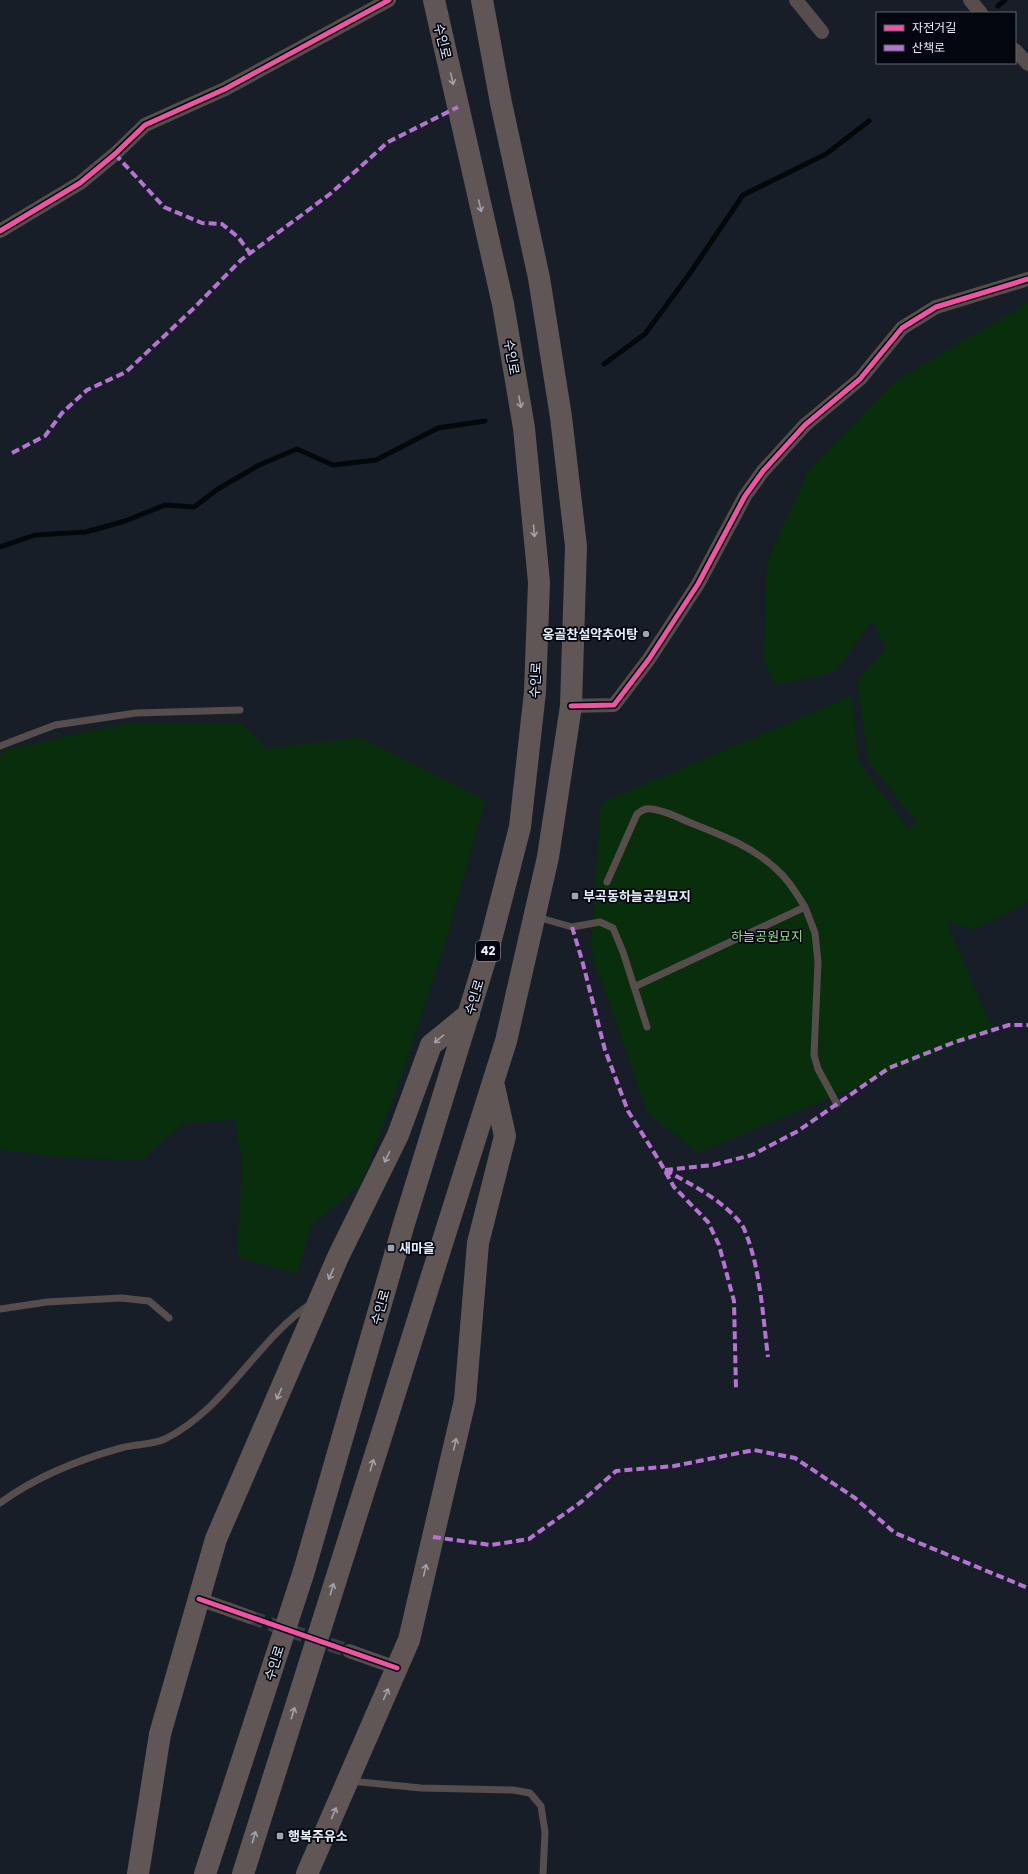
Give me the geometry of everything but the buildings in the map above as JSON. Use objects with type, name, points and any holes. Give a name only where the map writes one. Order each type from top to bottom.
[{"type":"main road","name":"수인로","points":[[205,1874],[304,1571],[403,1227],[489,947],[520,827],[535,692],[538,582],[524,428],[503,304],[434,0]]},
{"type":"main road","points":[[243,1874],[506,1041],[548,857],[571,706],[576,546],[561,417],[539,278],[501,103],[482,0]]},
{"type":"main road","points":[[138,1874],[160,1734],[216,1539],[338,1257],[398,1136],[431,1046],[468,1014]]},
{"type":"main road","points":[[307,1874],[409,1640],[465,1400],[478,1243],[505,1136],[493,1082]]},
{"type":"street","points":[[0,231],[80,183],[145,125],[225,89],[389,0]]},
{"type":"street","points":[[796,0],[822,32]]},
{"type":"street","points":[[970,0],[980,12]]},
{"type":"street","points":[[1016,51],[1028,64]]},
{"type":"street","points":[[571,706],[614,705],[649,659],[694,590],[745,496],[763,471],[806,426],[860,379],[902,328],[936,307],[1028,279]]},
{"type":"street","points":[[199,1599],[250,1617]]},
{"type":"street","points":[[348,1651],[397,1668]]},
{"type":"lane","points":[[0,746],[54,725],[136,713],[240,710]]},
{"type":"lane","points":[[606,882],[636,814],[642,810],[650,809],[680,818],[732,840],[756,853],[775,868],[790,884],[805,907],[815,933],[818,962],[814,1055],[818,1069],[837,1104]]},
{"type":"lane","points":[[634,987],[805,907]]},
{"type":"lane","points":[[534,916],[572,927],[600,922],[612,928],[623,952],[647,1027]]},
{"type":"lane","points":[[0,1503],[17,1490],[65,1465],[121,1448],[164,1439],[201,1416],[296,1315],[321,1297]]},
{"type":"lane","points":[[0,1309],[46,1302],[122,1298],[149,1301],[169,1318]]},
{"type":"lane","points":[[348,1781],[421,1788],[513,1790],[530,1794],[541,1806],[545,1832],[543,1874]]},
{"type":"green space","name":"하늘공원묘지","points":[[1028,303],[1028,902],[974,930],[946,921],[993,1030],[698,1153],[648,1113],[591,951],[601,803],[852,696],[858,761],[909,830],[916,821],[869,763],[857,681],[887,647],[871,621],[836,672],[775,685],[764,660],[767,562],[808,471],[894,382]]},
{"type":"green space","points":[[130,723],[241,724],[267,749],[359,737],[485,800],[448,934],[402,1074],[361,1184],[312,1225],[297,1274],[237,1257],[242,1161],[235,1120],[184,1123],[141,1160],[70,1158],[0,1150],[0,755],[8,749]]},
{"type":"waterway","points":[[998,6],[1005,0]]},
{"type":"waterway","points":[[604,364],[645,334],[688,276],[743,195],[826,154],[869,121]]},
{"type":"waterway","points":[[0,547],[35,535],[86,532],[125,521],[165,505],[194,507],[218,489],[259,465],[297,449],[333,465],[376,460],[438,428],[485,421]]},
{"type":"tunnel","points":[[250,1617],[349,1651]]},
{"type":"marked path","points":[[12,453],[45,436],[62,413],[87,390],[126,372],[193,309],[241,260],[330,194],[388,142],[458,107]]},
{"type":"marked path","points":[[115,154],[164,207],[202,223],[222,224],[238,237],[250,253]]},
{"type":"marked path","points":[[572,927],[605,1050],[628,1111],[674,1187],[708,1222],[719,1245],[734,1301],[736,1389]]},
{"type":"marked path","points":[[665,1170],[713,1165],[752,1155],[798,1131],[889,1068],[955,1042],[1009,1025],[1028,1025]]},
{"type":"marked path","points":[[665,1170],[696,1187],[726,1208],[743,1227],[756,1268],[768,1357]]},
{"type":"marked path","points":[[433,1537],[491,1545],[529,1539],[581,1502],[616,1471],[674,1466],[754,1450],[795,1458],[855,1498],[895,1533],[1028,1588]]},
{"type":"cycle path","points":[[0,231],[80,183],[115,154],[145,125],[225,89],[389,0]]},
{"type":"cycle path","points":[[571,706],[614,705],[649,659],[698,584],[745,496],[763,471],[805,425],[860,379],[902,328],[936,307],[1028,279]]},
{"type":"cycle path","points":[[199,1599],[397,1668]]},
{"type":"place","name":"옹골찬설악추어탕","points":[[646,634]]},
{"type":"place","name":"부곡동하늘공원묘지","points":[[575,896]]},
{"type":"place","name":"새마을","points":[[391,1248]]},
{"type":"place","name":"행복주유소","points":[[280,1836]]}]
